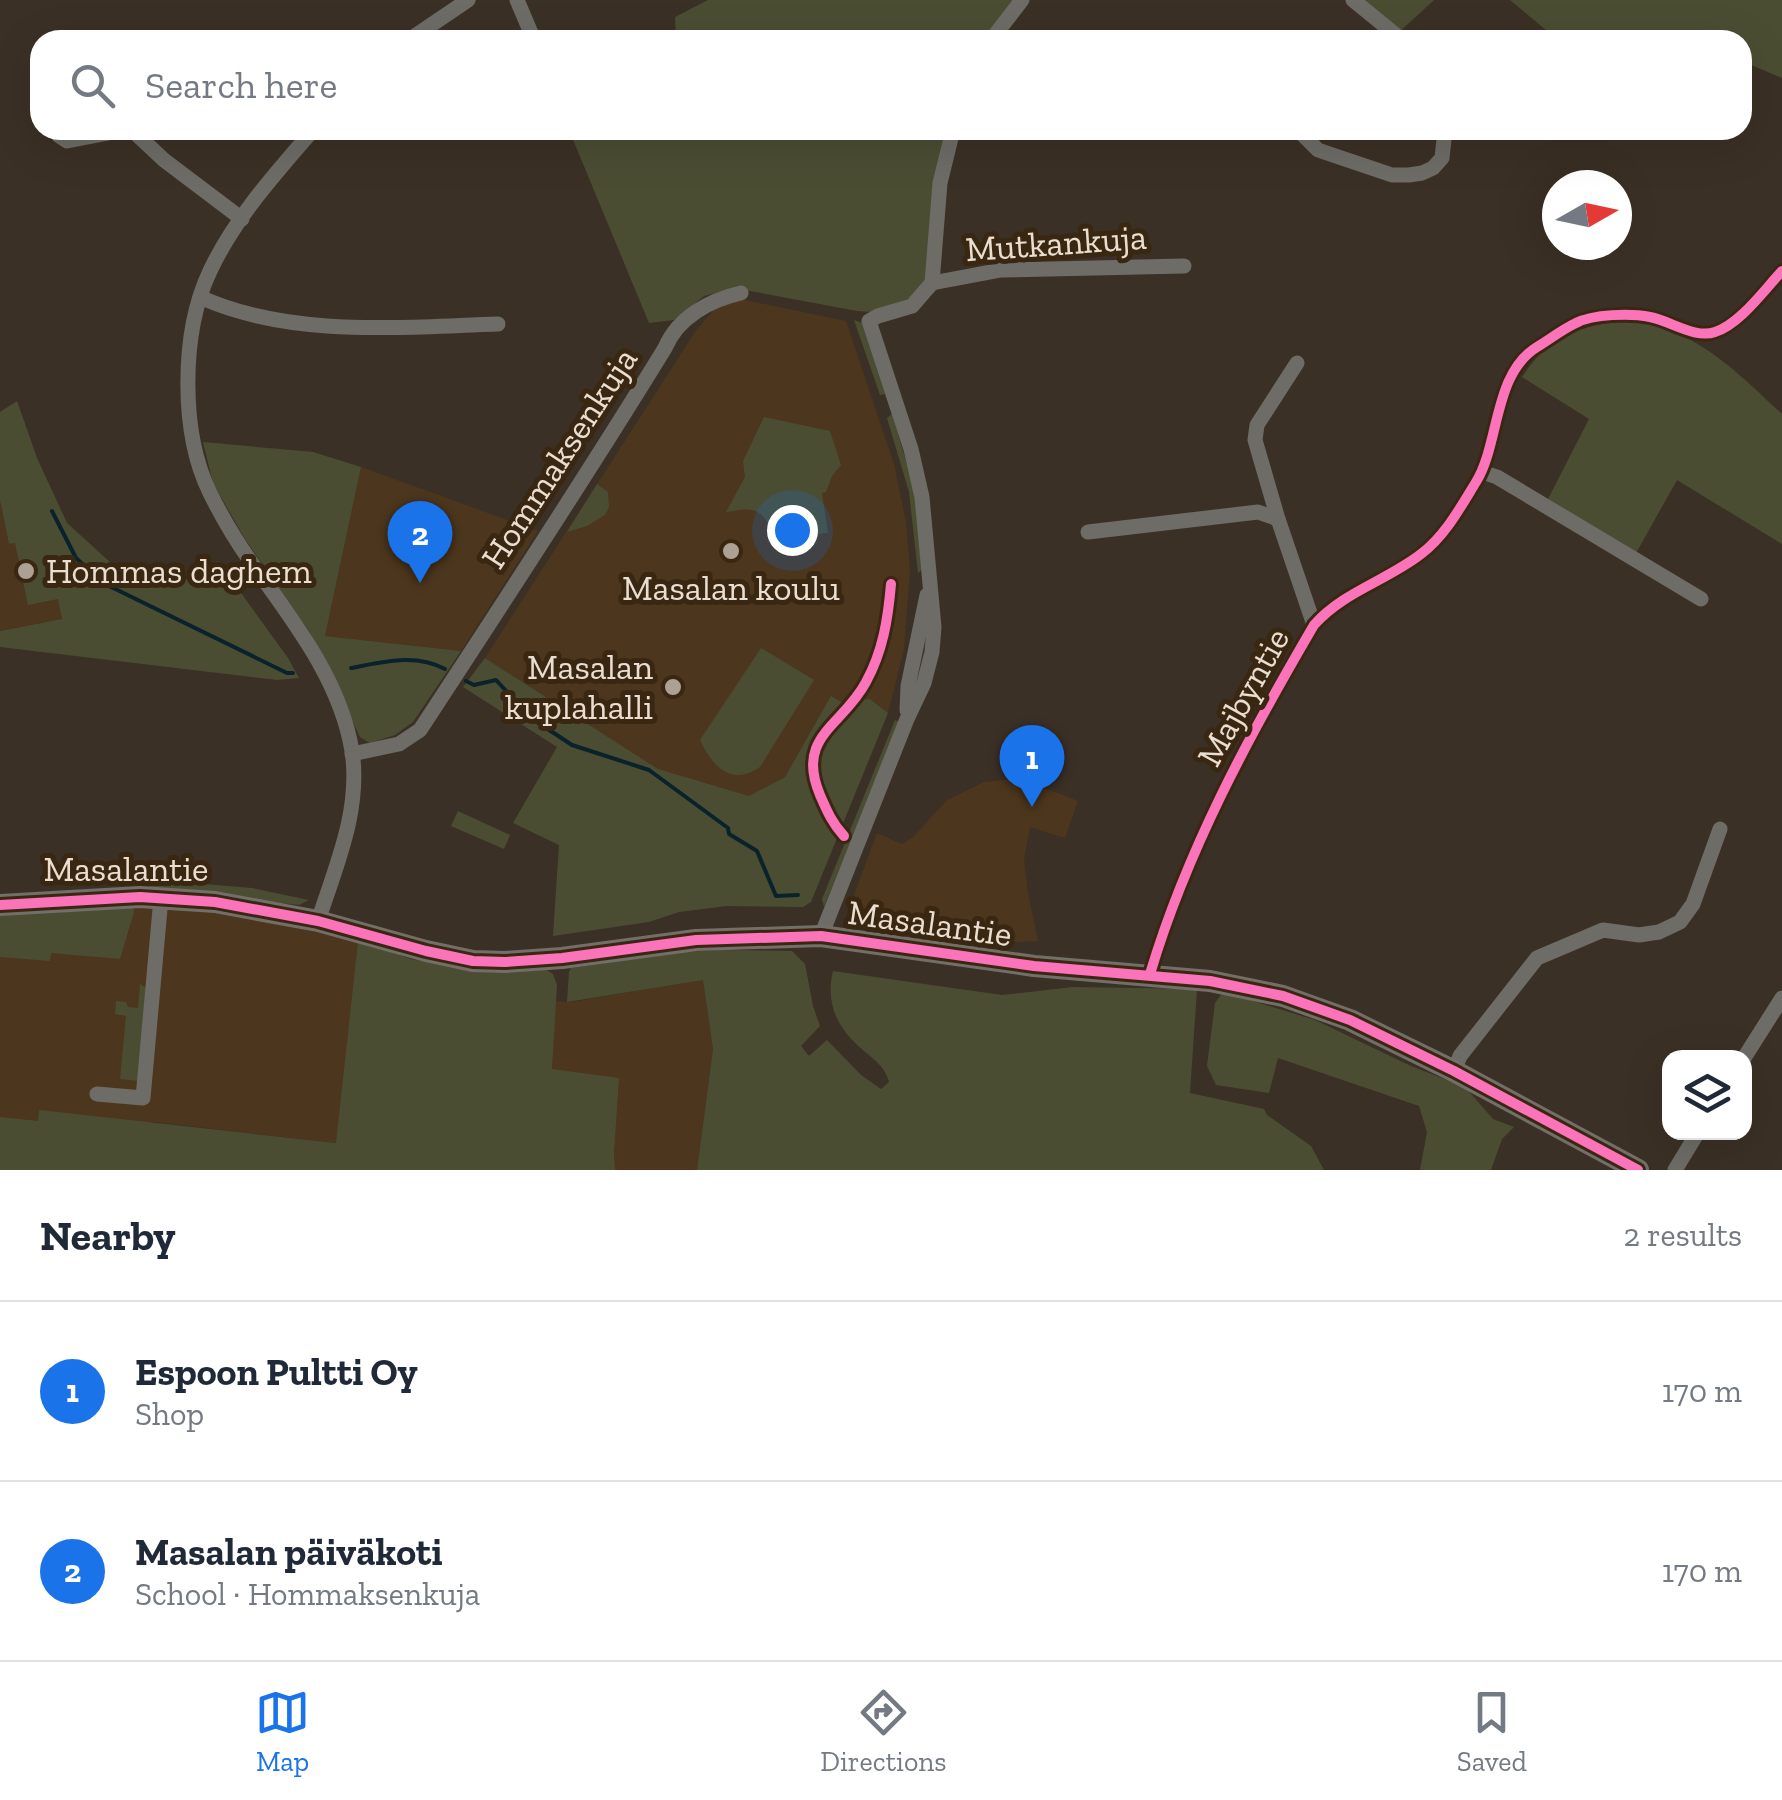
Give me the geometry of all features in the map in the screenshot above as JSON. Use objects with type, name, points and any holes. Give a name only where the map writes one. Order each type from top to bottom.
[{"type":"street","points":[[424,30],[468,0]]},
{"type":"street","points":[[517,0],[530,30]]},
{"type":"street","points":[[1000,30],[1022,0]]},
{"type":"street","points":[[1352,0],[1390,30]]},
{"type":"street","points":[[140,140],[242,218]]},
{"type":"street","points":[[303,140],[264,186],[210,272],[192,325],[189,400],[192,436],[208,490],[244,552],[303,635],[330,684],[345,722],[352,754],[349,828],[318,920]]},
{"type":"street","points":[[821,936],[924,683],[932,652],[934,627],[927,532],[915,465],[869,321],[912,306],[932,283],[940,183],[951,140]]},
{"type":"street","points":[[1308,140],[1318,150],[1392,175],[1408,175],[1433,168],[1442,158],[1445,140]]},
{"type":"street","name":"Mutkankuja","points":[[932,283],[1001,270],[1184,266]]},
{"type":"street","name":"Majbyntie","points":[[1150,974],[1171,910],[1232,769],[1314,625],[1328,609],[1422,554],[1448,526],[1482,472],[1507,387],[1532,350],[1579,320],[1618,314],[1650,316],[1706,335],[1733,322],[1782,271]]},
{"type":"street","name":"Hommaksenkuja","points":[[352,754],[398,744],[420,730],[590,471],[671,335],[697,310],[719,298],[741,293]]},
{"type":"street","points":[[200,297],[244,313],[332,327],[498,324]]},
{"type":"street","points":[[1297,363],[1257,425],[1255,440],[1314,625]]},
{"type":"street","points":[[1482,472],[1497,477],[1701,599]]},
{"type":"street","points":[[1088,532],[1258,512],[1278,519]]},
{"type":"street","points":[[1454,1070],[1460,1056],[1537,958],[1603,930],[1639,935],[1659,932],[1680,922],[1693,904],[1720,828]]},
{"type":"street","points":[[96,1094],[142,1098],[161,898]]},
{"type":"street","name":"Masalantie","points":[[0,905],[161,898],[216,902],[318,920],[450,957],[505,962],[696,940],[821,936],[1034,966],[1210,981],[1283,996],[1350,1020],[1454,1070],[1638,1170]]},
{"type":"street","points":[[1749,1050],[1782,998]]},
{"type":"street","points":[[1675,1170],[1693,1140]]},
{"type":"shaded area","name":"Masalan koulu","points":[[740,299],[846,321],[894,464],[906,522],[910,570],[904,649],[888,713],[870,699],[841,702],[831,697],[785,777],[749,797],[658,769],[485,658],[695,332],[716,307]]},
{"type":"shaded area","points":[[361,467],[538,531],[461,651],[325,636]]},
{"type":"shaded area","name":"Hommas daghem","points":[[0,500],[9,544],[46,537],[62,619],[0,631]]},
{"type":"shaded area","points":[[1021,778],[1078,801],[1065,838],[1030,827],[1024,860],[1038,941],[1019,942],[860,912],[854,895],[877,833],[902,844],[947,800],[984,782]]},
{"type":"shaded area","points":[[133,906],[202,907],[358,941],[337,1143],[154,1122],[0,1156],[0,914]]},
{"type":"shaded area","points":[[703,979],[713,1049],[697,1170],[615,1170],[614,1152],[552,1069],[555,1001],[573,1002]]},
{"type":"green space","points":[[708,0],[1022,0],[999,30],[676,30],[675,17]]},
{"type":"green space","points":[[1353,0],[1434,0],[1401,30],[1390,30]]},
{"type":"green space","points":[[1510,0],[1782,0],[1782,78],[1752,65],[1752,30],[1546,30]]},
{"type":"green space","points":[[573,140],[952,140],[932,283],[887,313],[734,288],[704,296],[674,320],[649,323]]},
{"type":"green space","points":[[854,320],[862,323],[885,394],[880,395]]},
{"type":"green space","points":[[1617,321],[1669,330],[1705,348],[1782,414],[1782,544],[1677,480],[1635,555],[1548,499],[1589,419],[1522,377],[1541,353],[1562,337]]},
{"type":"green space","points":[[17,401],[37,458],[67,523],[111,563],[176,585],[218,561],[299,678],[277,680],[0,647],[0,631],[62,619],[58,599],[28,605],[15,543],[9,544],[0,500],[0,412]]},
{"type":"green space","points":[[892,414],[915,491],[924,568],[918,573],[909,492],[887,418]]},
{"type":"green space","points":[[764,417],[830,431],[841,465],[822,493],[828,533],[811,535],[768,524],[750,510],[726,512],[745,477],[743,461]]},
{"type":"green space","points":[[203,442],[313,452],[361,467],[325,636],[461,651],[413,722],[395,735],[370,743],[360,737],[309,631],[245,539],[213,483]]},
{"type":"green space","points":[[597,484],[608,492],[605,515],[567,532]]},
{"type":"green space","points":[[761,648],[814,680],[760,767],[750,773],[731,774],[710,758],[700,740]]},
{"type":"green space","points":[[485,658],[658,769],[749,796],[785,777],[831,696],[841,702],[870,699],[888,713],[811,902],[803,907],[726,906],[679,912],[649,922],[553,936],[559,845],[513,823],[557,747],[463,687]]},
{"type":"green space","points":[[895,720],[900,722],[824,907],[822,899]]},
{"type":"green space","points":[[458,811],[510,835],[504,849],[451,826]]},
{"type":"green space","points":[[154,880],[252,888],[309,900],[299,905],[150,889]]},
{"type":"green space","points":[[133,906],[120,959],[51,953],[50,961],[0,957],[0,914]]},
{"type":"green space","points":[[358,941],[411,959],[471,970],[545,969],[553,974],[557,985],[552,1069],[619,1078],[615,1170],[0,1170],[0,1117],[38,1121],[39,1110],[336,1143]]},
{"type":"green space","points":[[718,950],[792,951],[805,964],[820,1026],[801,1046],[809,1056],[827,1040],[861,1075],[881,1089],[889,1082],[885,1072],[847,1034],[836,1016],[831,995],[833,971],[1002,995],[1073,987],[1197,989],[1190,1093],[1264,1109],[1311,1146],[1324,1170],[697,1170],[713,1049],[703,980],[567,1002],[569,972],[571,968]]},
{"type":"green space","points":[[140,984],[147,996],[138,1081],[120,1079],[126,1016],[115,1014],[116,1001],[138,1008]]},
{"type":"green space","points":[[1223,992],[1315,1020],[1465,1087],[1493,1119],[1514,1127],[1502,1139],[1491,1170],[1420,1170],[1427,1132],[1419,1106],[1278,1058],[1269,1093],[1216,1085],[1207,1066],[1215,1003]]},
{"type":"waterway","points":[[52,511],[76,558],[103,583],[293,673]]},
{"type":"waterway","points":[[351,668],[411,660],[445,669]]},
{"type":"waterway","points":[[466,681],[474,685],[496,680],[531,718],[572,745],[649,770],[728,828],[729,834],[757,851],[776,896],[798,895]]},
{"type":"cycle path","points":[[1150,974],[1201,838],[1266,709],[1314,625],[1351,595],[1421,554],[1445,530],[1484,466],[1505,391],[1523,359],[1571,325],[1602,316],[1642,316],[1691,331],[1715,332],[1742,314],[1782,271]]},
{"type":"cycle path","points":[[844,836],[820,795],[813,759],[825,733],[856,697],[877,659],[891,584]]},
{"type":"cycle path","points":[[0,905],[140,897],[215,902],[318,921],[473,961],[562,958],[696,940],[821,936],[1034,966],[1210,981],[1283,996],[1350,1020],[1638,1170]]},
{"type":"place","name":"Masalan koulu","points":[[731,551]]},
{"type":"place","name":"Hommas daghem","points":[[26,571]]},
{"type":"place","name":"Masalan päiväkoti","points":[[420,583]]},
{"type":"place","name":"Masalan kuplahalli","points":[[673,687]]},
{"type":"place","name":"Espoon Pultti Oy","points":[[1032,807]]}]
